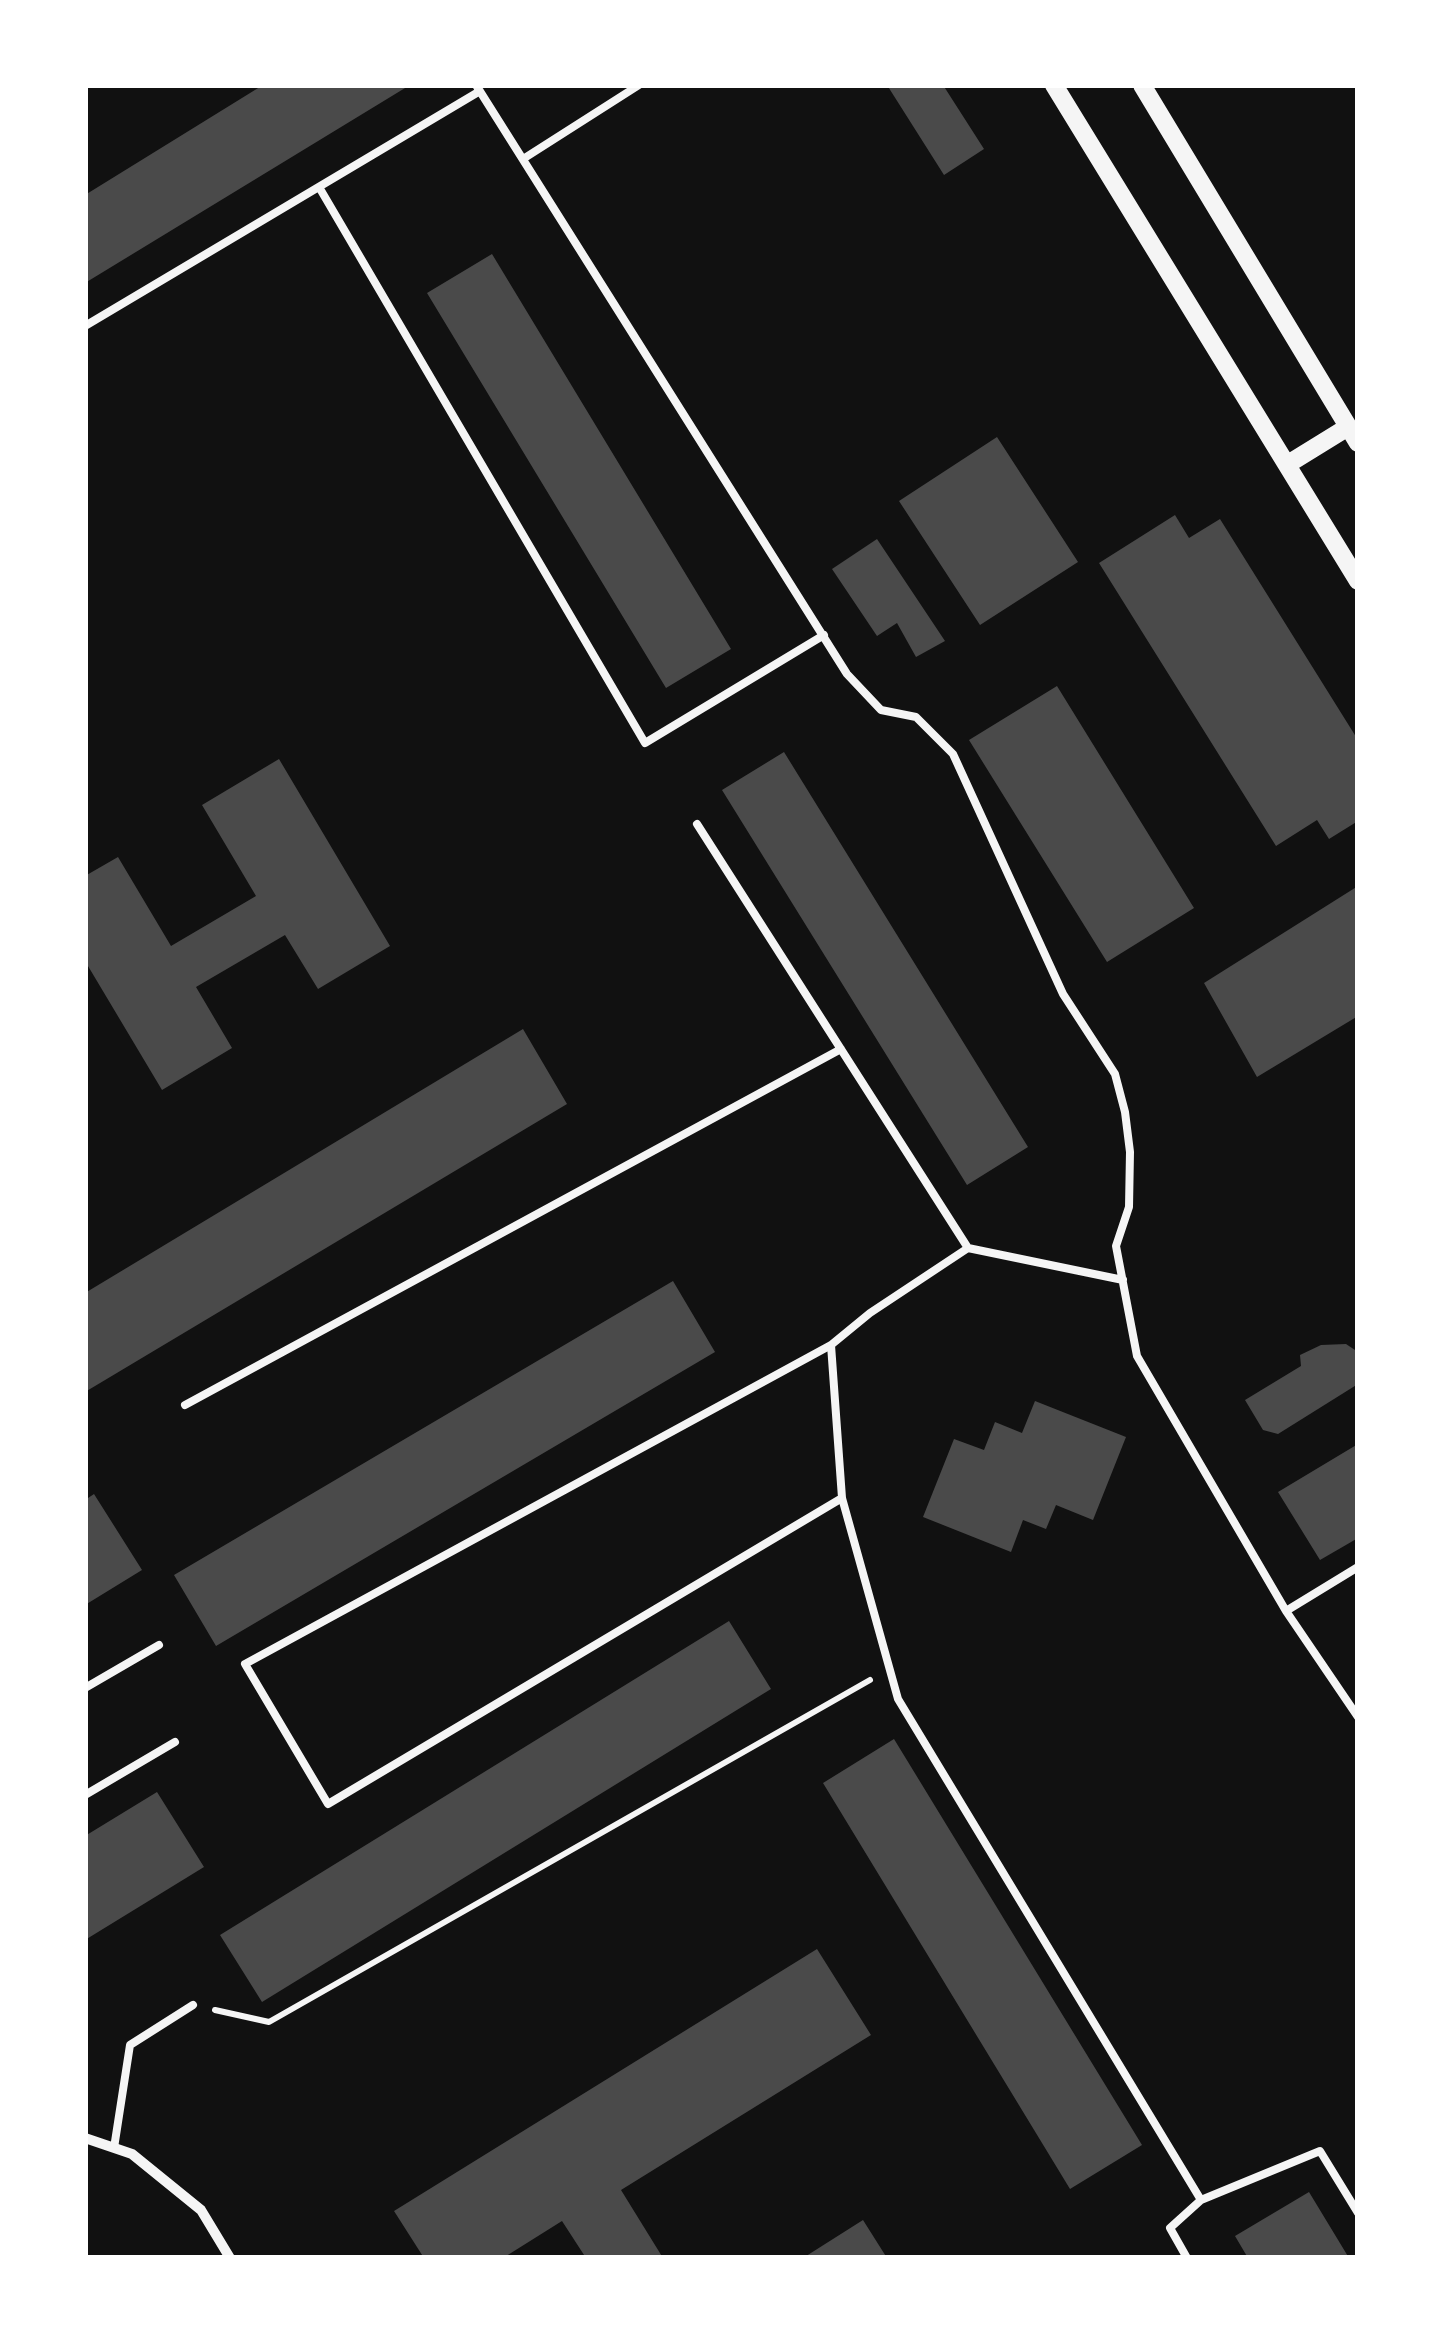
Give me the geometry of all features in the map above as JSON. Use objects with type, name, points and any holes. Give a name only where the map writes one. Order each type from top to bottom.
[{"type":"street","points":[[1054,85],[1358,581]]},
{"type":"street","points":[[1142,85],[1353,435],[1288,464]]},
{"type":"street","points":[[85,2138],[132,2154],[201,2210],[230,2258]]},
{"type":"lane","points":[[523,159],[639,85]]},
{"type":"lane","points":[[85,326],[478,88],[848,674],[881,710],[916,717],[954,754],[1063,994],[1115,1074],[1130,1152],[1129,1207],[1116,1246],[1138,1356],[1286,1610],[1358,1717]]},
{"type":"lane","points":[[319,187],[645,742],[824,635]]},
{"type":"lane","points":[[697,824],[968,1248]]},
{"type":"lane","points":[[185,1404],[841,1049]]},
{"type":"lane","points":[[842,1498],[328,1804],[245,1664],[832,1345],[870,1313],[968,1248],[1123,1280]]},
{"type":"lane","points":[[832,1345],[842,1498],[898,1699],[1201,2200]]},
{"type":"lane","points":[[1286,1610],[1358,1567]]},
{"type":"lane","points":[[85,1688],[159,1646]]},
{"type":"lane","points":[[85,1795],[175,1742]]},
{"type":"lane","points":[[114,2148],[130,2045],[192,2005]]},
{"type":"lane","points":[[1187,2258],[1170,2228],[1201,2200],[1320,2151],[1358,2213]]},
{"type":"path","points":[[192,2005],[269,2022],[889,1670]]},
{"type":"building","points":[[263,85],[410,85],[85,283],[85,195]]},
{"type":"building","points":[[887,85],[943,85],[984,149],[944,175]]},
{"type":"building","points":[[492,254],[731,649],[666,688],[427,293]]},
{"type":"building","points":[[997,437],[1078,562],[980,625],[899,501]]},
{"type":"building","points":[[1175,515],[1189,538],[1220,519],[1358,740],[1358,821],[1329,839],[1317,820],[1276,846],[1099,563]]},
{"type":"building","points":[[877,539],[945,641],[916,657],[897,623],[877,636],[832,569]]},
{"type":"building","points":[[1057,686],[1194,908],[1107,962],[969,740]]},
{"type":"building","points":[[784,752],[1028,1147],[967,1185],[722,790]]},
{"type":"building","points":[[279,759],[390,946],[318,989],[285,935],[196,987],[232,1048],[162,1090],[85,961],[85,876],[118,857],[171,946],[256,896],[202,805]]},
{"type":"building","points":[[1358,886],[1358,1016],[1257,1077],[1204,983]]},
{"type":"building","points":[[523,1029],[567,1104],[85,1392],[85,1293]]},
{"type":"building","points":[[673,1281],[715,1352],[216,1646],[174,1575]]},
{"type":"building","points":[[1346,1344],[1358,1352],[1358,1384],[1278,1434],[1263,1430],[1245,1400],[1301,1366],[1300,1355],[1321,1345]]},
{"type":"building","points":[[1035,1401],[1126,1437],[1093,1520],[1056,1505],[1046,1529],[1023,1520],[1011,1552],[923,1517],[954,1439],[984,1450],[995,1422],[1022,1433]]},
{"type":"building","points":[[1358,1444],[1358,1538],[1320,1560],[1278,1492]]},
{"type":"building","points":[[94,1494],[142,1570],[85,1605],[85,1500]]},
{"type":"building","points":[[729,1621],[771,1689],[262,2002],[220,1935]]},
{"type":"building","points":[[894,1739],[1142,2145],[1070,2189],[823,1783]]},
{"type":"building","points":[[157,1792],[204,1867],[85,1940],[85,1836]]},
{"type":"building","points":[[817,1949],[871,2035],[621,2190],[663,2258],[586,2258],[562,2221],[503,2258],[424,2258],[394,2211]]},
{"type":"building","points":[[1309,2192],[1349,2258],[1248,2258],[1235,2236]]},
{"type":"building","points":[[863,2220],[887,2258],[803,2258]]}]
